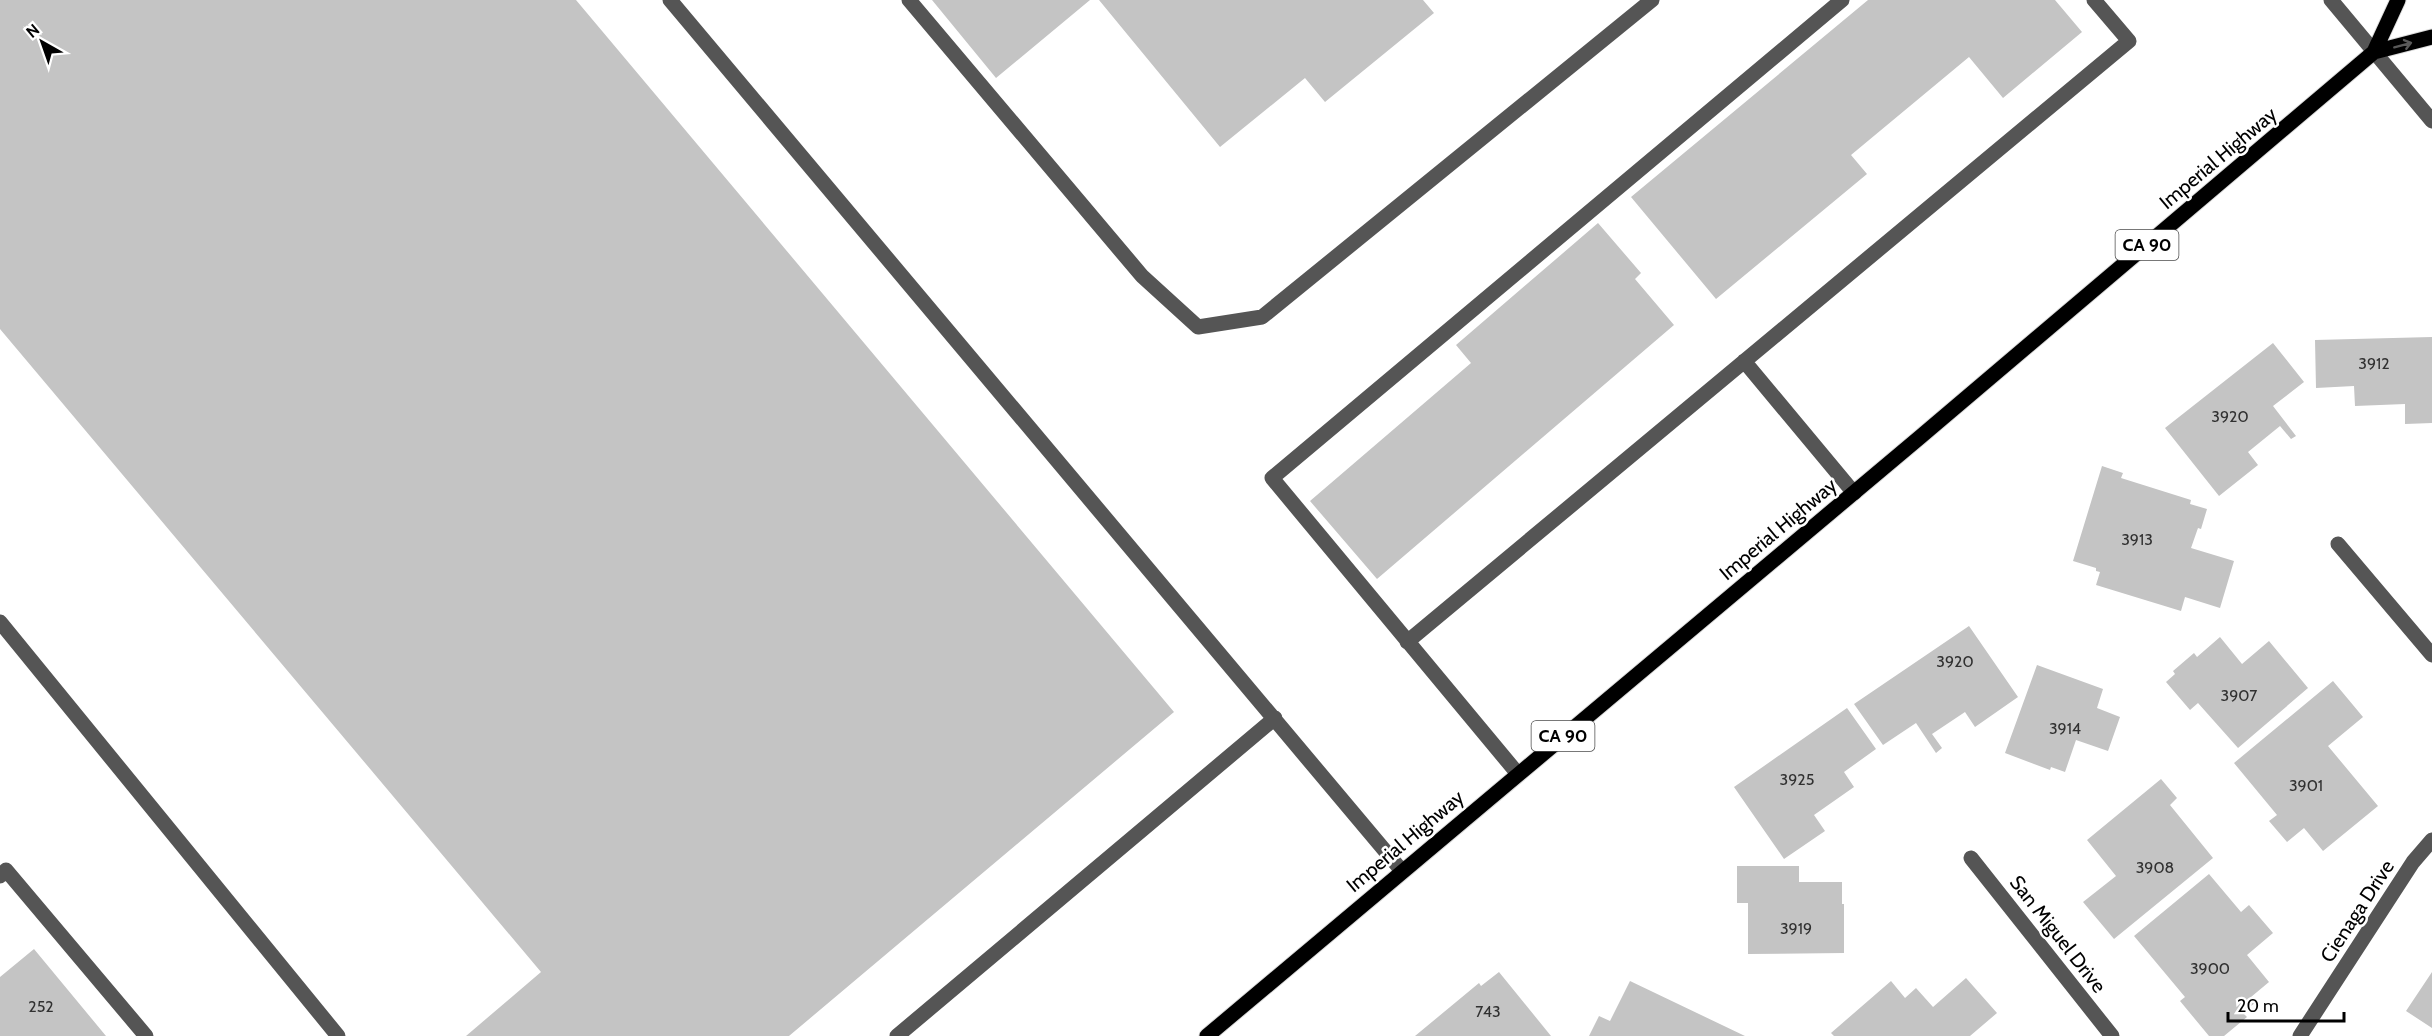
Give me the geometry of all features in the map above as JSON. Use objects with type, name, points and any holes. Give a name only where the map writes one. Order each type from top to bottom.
[{"type":"main road","name":"Imperial Highway","points":[[1207,1036],[1854,493],[2374,52],[2398,0]]},
{"type":"main road","name":"Imperial Highway","points":[[2374,52],[2432,37]]},
{"type":"street","points":[[670,0],[1402,871]]},
{"type":"street","points":[[909,0],[1142,276],[1198,327],[1262,317],[1652,0]]},
{"type":"street","points":[[1518,774],[1272,478],[1842,0]]},
{"type":"street","points":[[1407,642],[2129,41],[2094,0]]},
{"type":"street","points":[[2331,0],[2432,121]]},
{"type":"street","points":[[1744,362],[1854,493]]},
{"type":"street","points":[[2338,544],[2432,655]]},
{"type":"street","points":[[0,622],[338,1036]]},
{"type":"street","points":[[897,1036],[1275,718]]},
{"type":"street","name":"Cienaga Drive","points":[[2300,1036],[2413,862],[2432,840]]},
{"type":"street","name":"San Miguel Drive","points":[[1971,858],[2112,1036]]},
{"type":"street","points":[[0,876],[6,870],[146,1036]]},
{"type":"building","points":[[0,0],[576,0],[1174,712],[789,1036],[466,1036],[541,972],[0,329]]},
{"type":"building","points":[[932,0],[1090,0],[996,78]]},
{"type":"building","points":[[1099,0],[1423,0],[1434,13],[1325,102],[1305,78],[1220,147]]},
{"type":"building","points":[[1868,0],[2055,0],[2082,32],[2003,98],[1969,57],[1851,155],[1867,174],[1716,299],[1631,197]]},
{"type":"building","points":[[1598,223],[1641,273],[1635,279],[1674,325],[1377,579],[1310,501],[1471,363],[1456,345]]},
{"type":"building","points":[[2432,337],[2432,423],[2405,424],[2405,404],[2355,406],[2354,386],[2316,388],[2315,340]]},
{"type":"building","points":[[2273,343],[2304,382],[2273,406],[2296,436],[2291,439],[2280,426],[2248,452],[2258,465],[2219,496],[2165,428]]},
{"type":"building","points":[[2102,466],[2123,473],[2121,478],[2191,500],[2190,504],[2207,509],[2201,529],[2198,528],[2191,548],[2234,561],[2220,608],[2185,597],[2181,611],[2096,585],[2100,572],[2096,571],[2096,568],[2073,561]]},
{"type":"building","points":[[1969,626],[2018,697],[1975,727],[1965,712],[1932,734],[1942,748],[1936,753],[1916,723],[1883,745],[1854,704]]},
{"type":"building","points":[[2220,637],[2242,664],[2269,641],[2308,688],[2238,748],[2198,703],[2190,710],[2166,682],[2175,674],[2173,671],[2194,653],[2197,657]]},
{"type":"building","points":[[2037,665],[2103,689],[2097,708],[2120,717],[2108,751],[2076,740],[2065,772],[2051,767],[2050,770],[2005,753]]},
{"type":"building","points":[[2333,681],[2363,717],[2328,746],[2378,806],[2323,851],[2304,828],[2287,842],[2269,821],[2277,815],[2234,763]]},
{"type":"building","points":[[1847,708],[1876,749],[1844,772],[1854,787],[1814,815],[1825,831],[1784,859],[1734,787]]},
{"type":"building","points":[[2161,779],[2177,798],[2170,805],[2213,858],[2114,939],[2083,902],[2116,876],[2087,840]]},
{"type":"building","points":[[1737,866],[1799,866],[1799,882],[1842,882],[1844,953],[1748,954],[1748,903],[1737,903]]},
{"type":"building","points":[[2209,874],[2241,912],[2249,905],[2273,933],[2247,955],[2269,982],[2251,997],[2256,1002],[2243,1013],[2247,1017],[2224,1036],[2209,1036],[2180,1001],[2185,997],[2134,936]]},
{"type":"building","points":[[34,949],[106,1036],[0,1036],[0,977]]},
{"type":"building","points":[[1499,972],[1551,1036],[1415,1036],[1479,983],[1481,986]]},
{"type":"building","points":[[2432,972],[2432,1028],[2406,1011]]},
{"type":"building","points":[[1966,978],[1997,1013],[1970,1036],[1834,1036],[1831,1033],[1891,981],[1905,998],[1916,988],[1933,1007]]},
{"type":"building","points":[[1630,981],[1745,1036],[1589,1036],[1599,1016],[1610,1021]]}]
